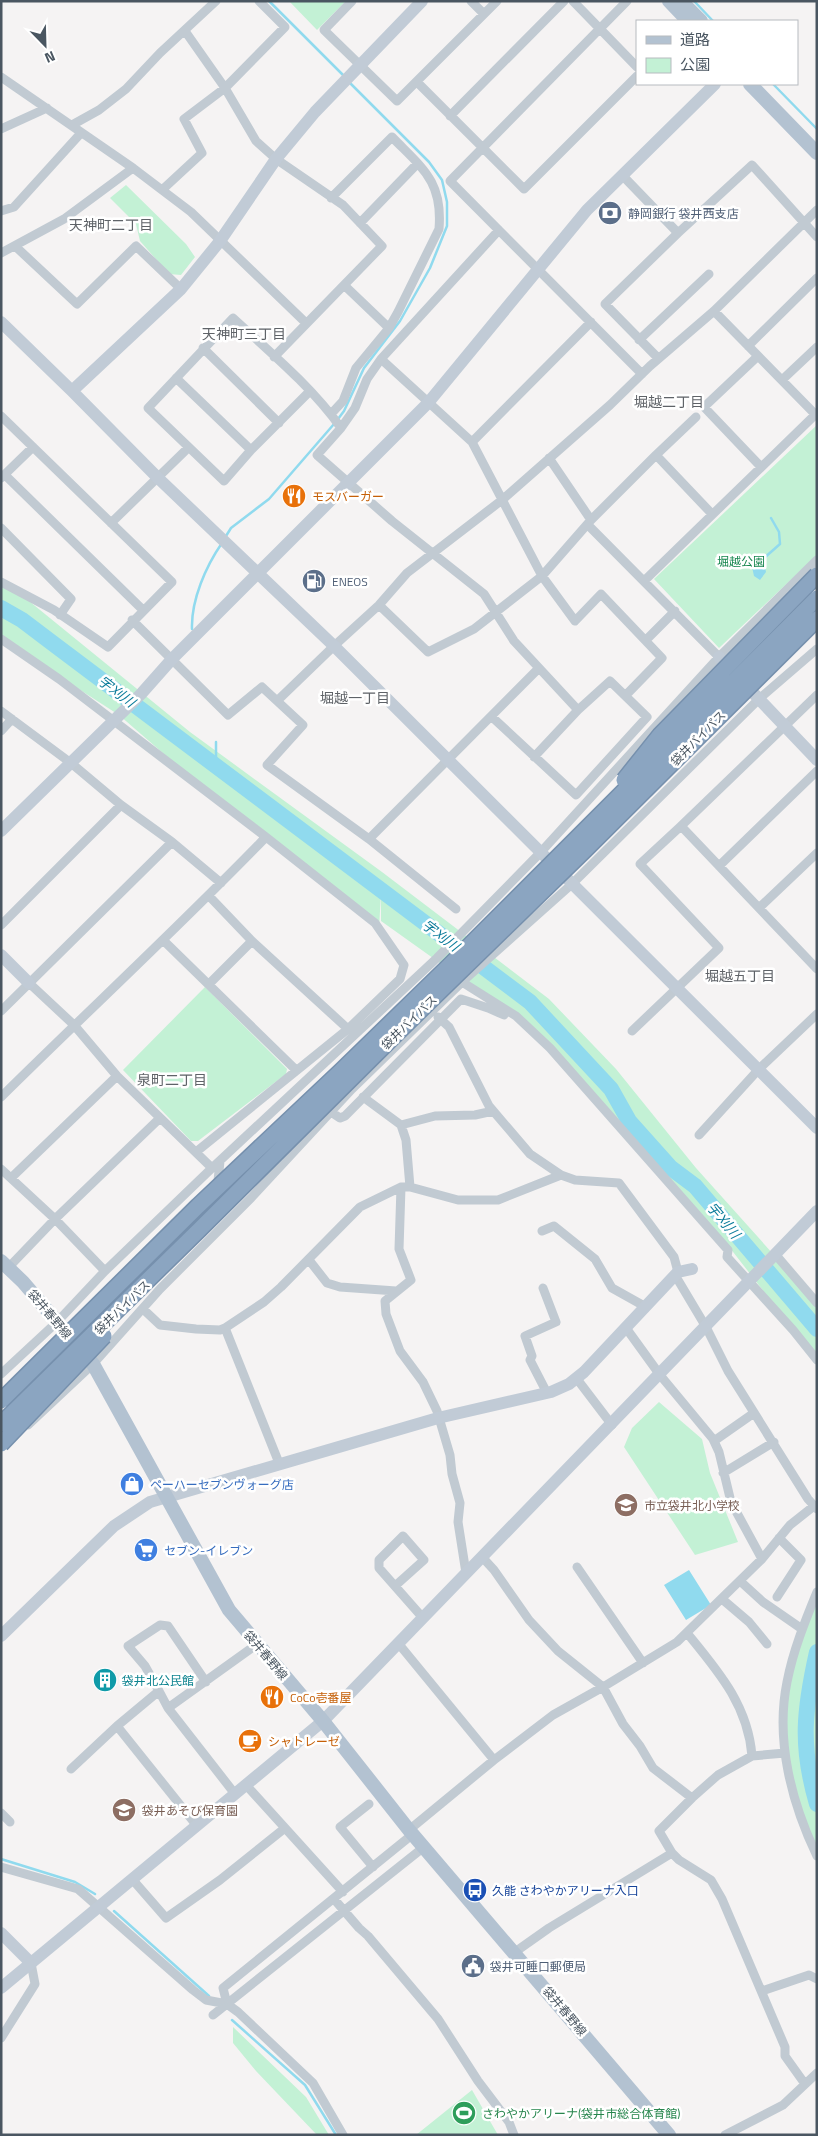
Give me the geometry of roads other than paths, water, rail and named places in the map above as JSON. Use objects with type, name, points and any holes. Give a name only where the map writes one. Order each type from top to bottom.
[{"type":"highway","points":[[542,883],[568,841],[613,795],[660,735],[817,575]]},
{"type":"highway","name":"袋井バイパス","points":[[1,1424],[402,1028],[817,598]]},
{"type":"highway","name":"袋井バイパス","points":[[1,1401],[198,1206],[542,883],[817,619]]},
{"type":"highway","points":[[542,883],[572,868],[707,742],[817,632]]},
{"type":"highway","points":[[1,1390],[198,1206]]},
{"type":"highway","points":[[1,1444],[78,1366],[170,1259]]},
{"type":"main road","points":[[669,1],[687,20]]},
{"type":"main road","points":[[681,1],[700,20]]},
{"type":"main road","points":[[751,85],[817,153]]},
{"type":"main road","points":[[762,85],[817,140]]},
{"type":"main road","name":"袋井春野線","points":[[5,1265],[93,1364],[228,1610],[323,1722],[411,1832],[669,2135]]},
{"type":"street","points":[[72,125],[99,110],[126,89],[160,53],[216,1]]},
{"type":"street","points":[[162,190],[202,153],[184,118],[225,88],[286,28],[259,1]]},
{"type":"street","points":[[352,1],[324,30],[397,101],[498,1]]},
{"type":"street","points":[[72,391],[181,289],[220,241],[276,159],[315,112],[422,1]]},
{"type":"street","points":[[472,1],[484,14]]},
{"type":"street","points":[[450,116],[564,1]]},
{"type":"street","points":[[573,1],[636,66]]},
{"type":"street","points":[[627,1],[450,181],[642,374]]},
{"type":"street","points":[[185,31],[225,88],[256,141],[276,159],[343,205],[382,246],[274,357]]},
{"type":"street","points":[[1,77],[133,168],[191,212],[306,323]]},
{"type":"street","points":[[417,82],[524,189],[636,77]]},
{"type":"street","points":[[1,831],[141,694],[172,659],[428,402],[587,210],[714,85]]},
{"type":"street","points":[[1,129],[47,108]]},
{"type":"street","points":[[1,211],[14,207],[81,132]]},
{"type":"street","points":[[331,198],[392,137],[430,178],[438,195],[440,214],[439,229],[398,312],[389,328],[356,368],[343,401],[331,414]]},
{"type":"street","points":[[360,222],[418,164]]},
{"type":"street","points":[[658,358],[604,304],[752,165],[817,237]]},
{"type":"street","points":[[1,253],[64,219],[133,168]]},
{"type":"street","points":[[622,175],[678,233]]},
{"type":"street","points":[[278,701],[379,605],[407,573],[502,500],[610,405],[658,358],[714,311],[817,210]]},
{"type":"street","points":[[499,230],[381,359],[367,379],[355,408],[341,428],[317,455],[431,553],[484,594],[514,641],[578,710]]},
{"type":"street","points":[[15,246],[77,304],[136,246],[181,289]]},
{"type":"street","points":[[639,340],[709,274]]},
{"type":"street","points":[[748,346],[817,278]]},
{"type":"street","points":[[344,285],[389,328]]},
{"type":"street","points":[[644,580],[816,414],[714,311]]},
{"type":"street","points":[[309,392],[251,450],[224,481],[148,408],[233,318],[274,357],[309,392],[331,414],[341,428]]},
{"type":"street","points":[[1,322],[156,477],[334,646],[817,1128]]},
{"type":"street","points":[[472,442],[590,322]]},
{"type":"street","points":[[782,380],[817,347]]},
{"type":"street","points":[[204,348],[279,423]]},
{"type":"street","points":[[758,356],[704,407],[761,467]]},
{"type":"street","points":[[381,359],[472,442],[542,576],[575,621],[601,594],[662,658],[626,695]]},
{"type":"street","points":[[176,378],[251,450]]},
{"type":"street","points":[[1,416],[172,582],[132,620],[108,647],[60,615],[1,582]]},
{"type":"street","points":[[379,605],[428,652],[474,629],[542,576],[589,522],[656,454],[696,417]]},
{"type":"street","points":[[33,447],[3,477],[143,610]]},
{"type":"street","points":[[111,522],[188,448]]},
{"type":"street","points":[[656,454],[712,514]]},
{"type":"street","points":[[549,458],[589,522],[817,760]]},
{"type":"street","points":[[1,528],[71,599],[60,615]]},
{"type":"street","points":[[1,1374],[57,1322],[104,1271],[212,1168],[438,958],[540,853],[719,657],[817,560]]},
{"type":"street","points":[[646,640],[674,612]]},
{"type":"street","points":[[132,620],[228,715],[262,687],[278,701],[303,725],[267,766],[370,839],[456,909]]},
{"type":"street","points":[[1,639],[59,679],[266,836],[375,923],[404,965],[400,979],[348,1029],[196,1152]]},
{"type":"street","points":[[1,1452],[93,1364],[331,1112],[462,982],[572,884],[759,699],[817,649]]},
{"type":"street","points":[[370,839],[538,669]]},
{"type":"street","points":[[492,717],[534,757],[576,795],[647,717],[610,681],[578,710],[534,757]]},
{"type":"street","points":[[632,1031],[720,948],[640,864],[817,695]]},
{"type":"street","points":[[1,711],[71,763],[121,805],[172,842],[221,883]]},
{"type":"street","points":[[1,731],[12,719]]},
{"type":"street","points":[[719,866],[817,771]]},
{"type":"street","points":[[1,925],[121,805]]},
{"type":"street","points":[[681,826],[815,964]]},
{"type":"street","points":[[1,1098],[74,1025],[164,941],[266,836]]},
{"type":"street","points":[[1,1011],[172,842]]},
{"type":"street","points":[[759,908],[817,853]]},
{"type":"street","points":[[209,896],[252,941],[348,1029]]},
{"type":"street","points":[[164,941],[296,1070]]},
{"type":"street","points":[[209,984],[252,941]]},
{"type":"street","points":[[1,955],[74,1025],[117,1076],[212,1168]]},
{"type":"street","points":[[462,982],[516,1016],[550,1048],[728,1250],[727,1257],[793,1330],[817,1360]]},
{"type":"street","points":[[331,1112],[340,1118],[344,1116],[439,1018],[461,999],[510,1018],[516,1016]]},
{"type":"street","points":[[699,1135],[759,1069],[817,1014]]},
{"type":"street","points":[[227,2004],[223,1988],[343,1892],[494,1760],[553,1715],[677,1642],[762,1560],[790,1525],[816,1508],[728,1372],[677,1274],[674,1257],[619,1184],[576,1180],[561,1175],[530,1154],[493,1111],[449,1027],[439,1018]]},
{"type":"street","points":[[11,1178],[117,1076]]},
{"type":"street","points":[[363,1097],[401,1124],[406,1140],[405,1187],[399,1249],[411,1280],[385,1301],[386,1314],[400,1351],[423,1382],[437,1411],[450,1455],[452,1474],[460,1503],[458,1522],[466,1573]]},
{"type":"street","points":[[401,1124],[435,1116],[475,1115],[493,1111]]},
{"type":"street","points":[[5,1265],[160,1118]]},
{"type":"street","points":[[218,1180],[220,1161]]},
{"type":"street","points":[[1,1169],[55,1219],[104,1271]]},
{"type":"street","points":[[143,1309],[160,1325],[220,1330],[264,1302],[309,1260],[360,1207],[405,1187],[458,1200],[498,1200],[561,1175]]},
{"type":"street","points":[[236,1201],[251,1198]]},
{"type":"street","points":[[1,1988],[323,1722],[706,1328],[748,1281],[817,1212]]},
{"type":"street","points":[[542,1231],[554,1226],[594,1259],[612,1288],[646,1307]]},
{"type":"street","points":[[774,1256],[817,1303]]},
{"type":"street","points":[[309,1260],[327,1283],[396,1291]]},
{"type":"street","points":[[1,1636],[114,1526],[150,1502],[165,1496],[438,1418],[547,1393],[569,1384],[577,1378],[677,1274],[692,1269]]},
{"type":"street","points":[[543,1288],[556,1322],[525,1336],[532,1356],[530,1360],[547,1393]]},
{"type":"street","points":[[225,1328],[279,1463]]},
{"type":"street","points":[[626,1328],[660,1375],[714,1441],[730,1490],[731,1502],[762,1560]]},
{"type":"street","points":[[577,1378],[612,1425]]},
{"type":"street","points":[[714,1441],[754,1413]]},
{"type":"street","points":[[723,1473],[774,1442]]},
{"type":"street","points":[[395,1586],[424,1560],[403,1536],[379,1560],[379,1568],[423,1618]]},
{"type":"street","points":[[776,1597],[801,1560],[779,1538]]},
{"type":"street","points":[[482,1558],[494,1570],[528,1620],[558,1650],[603,1687],[623,1724],[640,1746],[653,1768],[692,1798]]},
{"type":"street","points":[[577,1568],[642,1663]]},
{"type":"street","points":[[740,1581],[763,1602],[802,1629]]},
{"type":"street","points":[[817,1592],[802,1629],[786,1683],[783,1726],[785,1753],[796,1803],[807,1835],[817,1856]]},
{"type":"street","points":[[722,1599],[749,1622],[767,1644]]},
{"type":"street","points":[[206,1682],[168,1626],[160,1625],[128,1646],[145,1666],[168,1708],[235,1794]]},
{"type":"street","points":[[687,1633],[727,1682],[744,1719],[752,1756]]},
{"type":"street","points":[[398,1643],[494,1760]]},
{"type":"street","points":[[168,1708],[256,1645]]},
{"type":"street","points":[[71,1768],[159,1691]]},
{"type":"street","points":[[117,1726],[197,1826]]},
{"type":"street","points":[[785,1753],[752,1756],[718,1775],[659,1831],[672,1853],[679,1860],[711,1880],[722,1899],[785,2047],[785,2056],[805,2084]]},
{"type":"street","points":[[246,1785],[343,1892]]},
{"type":"street","points":[[369,1804],[340,1827],[373,1866]]},
{"type":"street","points":[[1,1813],[10,1822]]},
{"type":"street","points":[[132,1879],[166,1918],[220,1880],[285,1828]]},
{"type":"street","points":[[213,2015],[424,1847]]},
{"type":"street","points":[[515,1952],[549,1928],[672,1853]]},
{"type":"street","points":[[1,1867],[78,1889],[193,1990],[206,2000],[227,2004],[313,2083],[343,2135]]},
{"type":"street","points":[[334,1899],[438,2019],[478,2081],[509,2122],[514,2135]]},
{"type":"street","points":[[1,1933],[31,1963],[35,1984],[1,2038]]},
{"type":"street","points":[[278,1943],[288,1955]]},
{"type":"street","points":[[762,1991],[809,1975],[817,1979]]},
{"type":"street","points":[[725,2135],[783,2105],[817,2073]]},
{"type":"water","points":[[763,559],[766,572],[760,580],[754,576],[752,567]]},
{"type":"water","points":[[689,1570],[711,1605],[686,1620],[664,1585]]},
{"type":"waterway","points":[[269,1],[344,76]]},
{"type":"waterway","points":[[694,1],[712,20]]},
{"type":"waterway","points":[[338,419],[344,411],[364,368],[400,321],[430,268],[447,226],[447,202],[442,180],[429,162],[349,82]]},
{"type":"waterway","points":[[774,85],[817,129]]},
{"type":"waterway","points":[[226,536],[231,528],[269,499],[334,424]]},
{"type":"waterway","points":[[763,559],[780,544],[779,532],[771,518]]},
{"type":"waterway","points":[[192,629],[192,618],[197,595],[210,562],[222,543]]},
{"type":"waterway","name":"宇刈川","points":[[1,608],[22,620],[530,1002],[611,1089],[629,1121],[671,1168],[695,1186],[817,1329]]},
{"type":"waterway","points":[[216,742],[216,766]]},
{"type":"waterway","name":"宇刈川","points":[[817,1652],[809,1692],[806,1728],[808,1764],[817,1804]]},
{"type":"waterway","points":[[1,1859],[75,1882],[95,1894]]},
{"type":"waterway","points":[[114,1911],[209,1996]]},
{"type":"waterway","points":[[232,2020],[305,2085],[336,2135]]},
{"type":"place","name":"静岡銀行 袋井西支店","points":[[610,213]]},
{"type":"place","name":"モスバーガー","points":[[294,496]]},
{"type":"place","name":"ENEOS","points":[[314,581]]},
{"type":"place","name":"ペーハーセブンヴォーグ店","points":[[132,1484]]},
{"type":"place","name":"市立袋井北小学校","points":[[626,1505]]},
{"type":"place","name":"セブン-イレブン","points":[[146,1550]]},
{"type":"place","name":"袋井北公民館","points":[[105,1680]]},
{"type":"place","name":"CoCo壱番屋","points":[[272,1697]]},
{"type":"place","name":"シャトレーゼ","points":[[250,1741]]},
{"type":"place","name":"袋井あそび保育園","points":[[124,1810]]},
{"type":"place","name":"久能 さわやかアリーナ入口","points":[[475,1890]]},
{"type":"place","name":"袋井可睡口郵便局","points":[[473,1966]]},
{"type":"place","name":"さわやかアリーナ(袋井市総合体育館)","points":[[464,2113]]},
{"type":"district","name":"天神町二丁目","points":[[111,224]]},
{"type":"district","name":"天神町三丁目","points":[[244,333]]},
{"type":"district","name":"堀越二丁目","points":[[669,401]]},
{"type":"district","name":"堀越一丁目","points":[[355,697]]},
{"type":"district","name":"堀越五丁目","points":[[740,975]]},
{"type":"district","name":"泉町二丁目","points":[[172,1079]]},
{"type":"park label","name":"堀越公園","points":[[741,561]]}]
